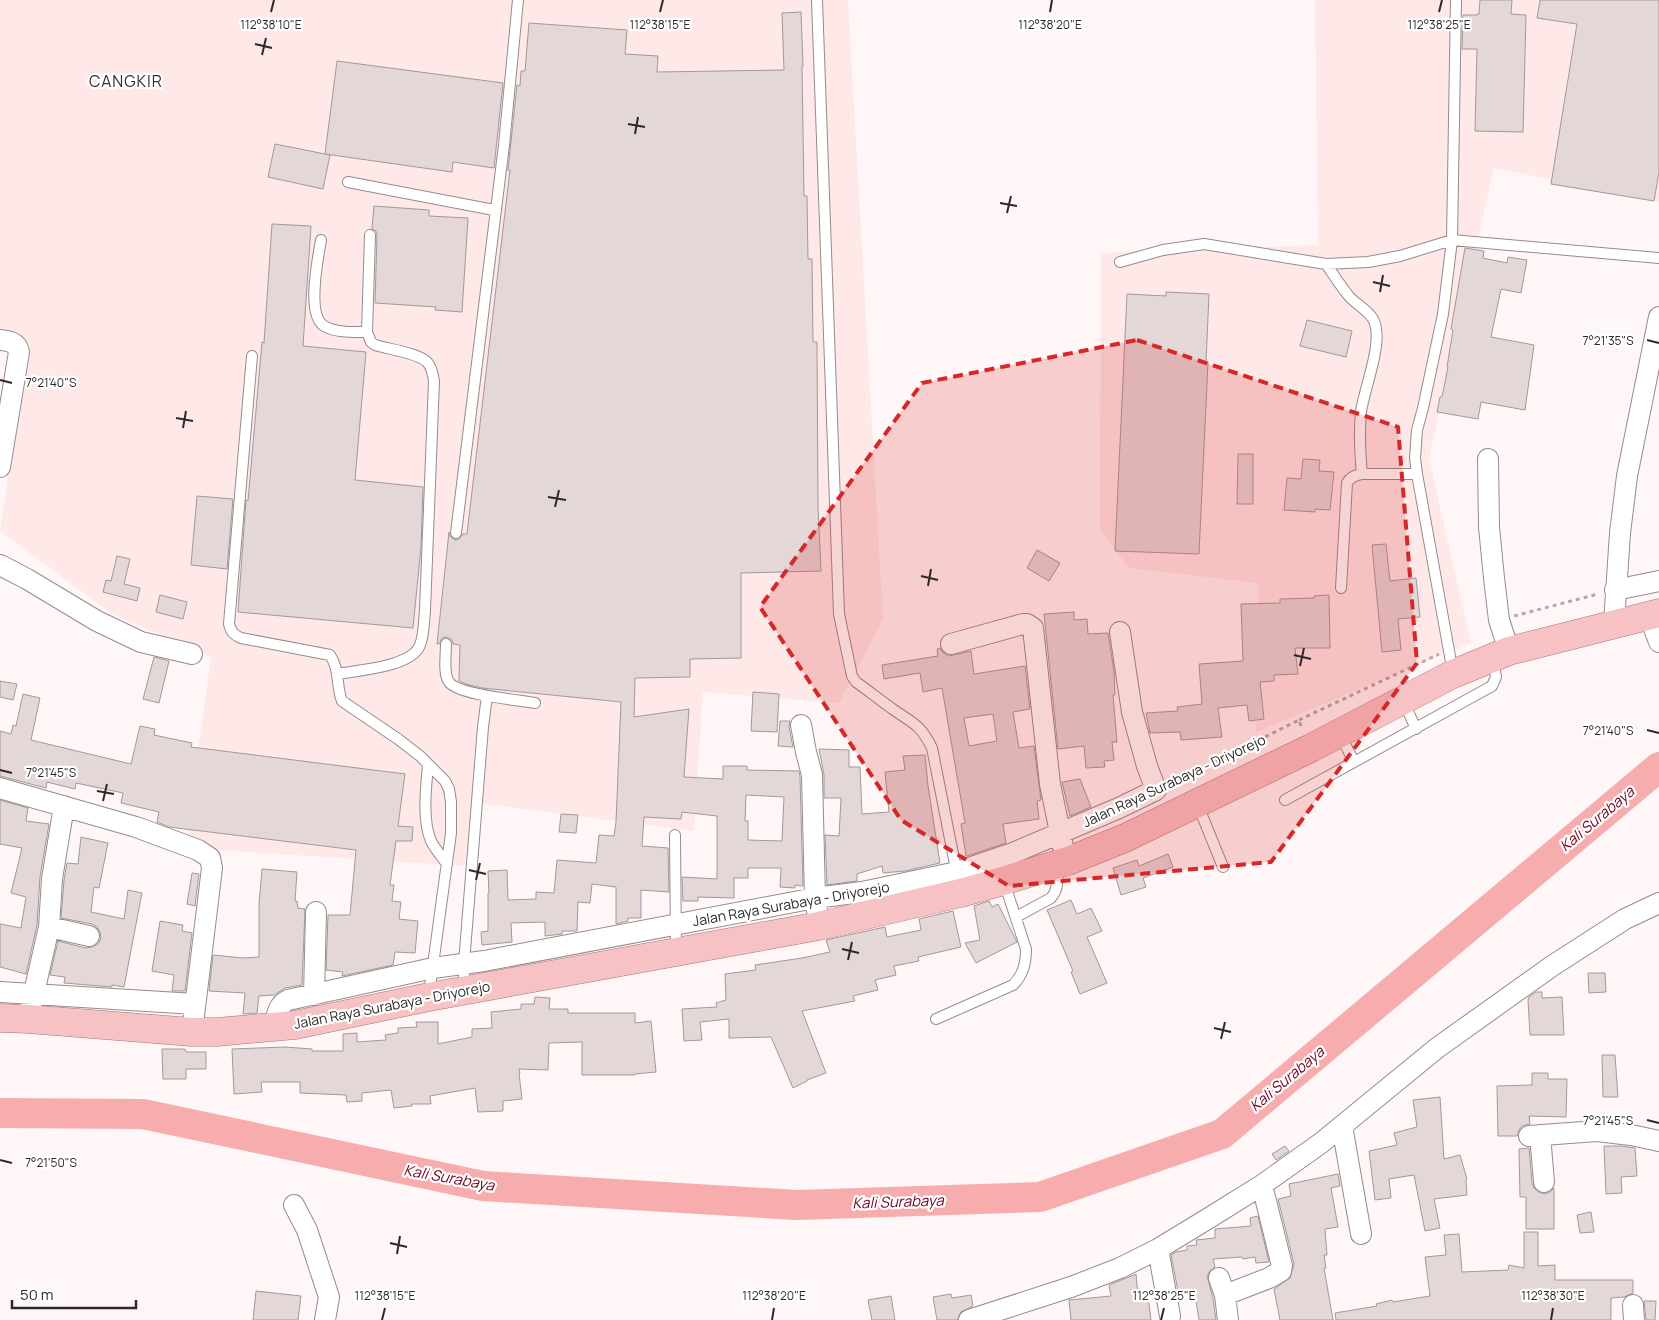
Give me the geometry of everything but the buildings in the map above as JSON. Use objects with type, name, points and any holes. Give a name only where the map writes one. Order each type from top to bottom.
[{"type":"main road","name":"Jalan Raya Surabaya - Driyorejo","points":[[0,1018],[192,1032],[217,1032],[295,1025],[429,996],[820,926],[959,882],[1003,881],[1062,863],[1125,838],[1311,748],[1403,700],[1450,662],[1501,654],[1654,614]]},
{"type":"street","points":[[1614,623],[1620,533],[1627,476],[1659,317]]},
{"type":"street","points":[[0,340],[12,342],[16,345],[19,352],[0,467]]},
{"type":"street","points":[[1488,459],[1489,527],[1501,654]]},
{"type":"street","points":[[0,565],[97,621],[141,642],[192,654]]},
{"type":"street","points":[[1615,590],[1659,581]]},
{"type":"street","points":[[1654,614],[1659,642]]},
{"type":"street","points":[[951,644],[1023,624],[1030,625],[1033,628],[1050,784],[1062,863]]},
{"type":"street","points":[[1120,632],[1132,712],[1147,766],[1156,790]]},
{"type":"street","points":[[801,725],[812,775],[815,898],[820,926]]},
{"type":"street","points":[[0,788],[145,830],[198,850],[210,858],[212,868],[192,1032]]},
{"type":"street","name":"Jalan Raya Surabaya - Driyorejo","points":[[274,1027],[279,1007],[282,1003],[433,968],[484,961],[815,898],[959,882],[1014,854],[1156,790]]},
{"type":"street","points":[[28,1019],[49,927],[52,879],[64,806]]},
{"type":"street","points":[[1112,811],[1125,838]]},
{"type":"street","points":[[969,1320],[1071,1287],[1120,1268],[1158,1249],[1262,1185],[1321,1144],[1437,1048],[1552,966],[1625,918],[1659,903]]},
{"type":"street","points":[[314,995],[316,912]]},
{"type":"street","points":[[49,927],[89,936]]},
{"type":"street","points":[[0,992],[195,1004]]},
{"type":"street","points":[[1342,1126],[1361,1234]]},
{"type":"street","points":[[1544,1182],[1535,1135],[1597,1131],[1659,1141]]},
{"type":"street","points":[[1228,1320],[1222,1287],[1269,1278],[1281,1271],[1282,1266],[1262,1185]]},
{"type":"street","points":[[294,1205],[307,1230],[329,1297],[325,1320]]},
{"type":"street","points":[[1158,1249],[1170,1316]]},
{"type":"lane","points":[[456,533],[494,210],[504,145],[518,0]]},
{"type":"lane","points":[[817,0],[839,614],[852,676],[856,682],[896,712],[915,723],[926,734],[932,748],[959,882]]},
{"type":"lane","points":[[1450,662],[1417,474],[1416,458],[1417,430],[1443,314],[1452,240],[1456,0]]},
{"type":"lane","points":[[348,182],[494,210]]},
{"type":"lane","points":[[338,674],[396,664],[415,652],[421,645],[425,610],[434,381],[430,366],[420,357],[370,342],[367,332],[370,235]]},
{"type":"lane","points":[[321,240],[315,290],[315,310],[319,323],[326,328],[344,332],[367,332]]},
{"type":"lane","points":[[1120,262],[1163,250],[1204,244],[1326,264],[1368,262],[1400,256],[1452,240],[1659,258]]},
{"type":"lane","points":[[1326,264],[1349,296],[1373,319],[1377,328],[1376,343],[1361,411],[1359,437],[1362,474]]},
{"type":"lane","points":[[252,356],[230,629],[232,633],[241,638],[326,654],[332,658],[338,674],[342,701],[398,738],[420,756],[445,781],[450,795],[452,821],[429,996]]},
{"type":"lane","points":[[1341,588],[1347,483],[1354,476],[1362,474],[1417,474]]},
{"type":"lane","points":[[446,644],[446,672],[450,684],[487,696],[535,703]]},
{"type":"lane","points":[[1285,800],[1492,686],[1501,654]]},
{"type":"lane","points":[[464,990],[464,963],[487,696]]},
{"type":"lane","points":[[1403,700],[1416,729]]},
{"type":"lane","points":[[1340,733],[1354,762]]},
{"type":"lane","points":[[428,765],[426,784],[427,825],[431,841],[447,864]]},
{"type":"lane","points":[[1197,803],[1223,867]]},
{"type":"lane","points":[[675,835],[676,952]]},
{"type":"lane","points":[[1016,917],[1054,894],[1062,863]]},
{"type":"lane","points":[[936,1019],[1013,985],[1020,978],[1026,960],[1026,949],[1003,881]]},
{"type":"path","points":[[1499,620],[1615,590]]},
{"type":"path","name":"Jalan Raya Surabaya - Driyorejo","points":[[1156,790],[1299,720],[1450,662]]},
{"type":"path","points":[[1299,720],[1311,748]]},
{"type":"highlighted area","points":[[1137,340],[1398,427],[1417,663],[1271,862],[1009,886],[901,820],[760,607],[922,383]]},
{"type":"shaded area","points":[[0,0],[848,0],[883,619],[839,703],[703,692],[694,831],[478,803],[464,866],[185,848],[211,657],[112,614],[0,531],[26,352],[0,348]]},
{"type":"shaded area","points":[[1315,0],[1659,0],[1659,202],[1494,168],[1429,458],[1471,643],[1256,732],[1258,583],[1129,568],[1100,530],[1101,253],[1318,245]]},
{"type":"waterway","name":"Kali Surabaya","points":[[0,1113],[143,1114],[483,1186],[797,1205],[1040,1197],[1222,1134],[1659,767]]},
{"type":"district","name":"CANGKIR","points":[[126,81]]}]
